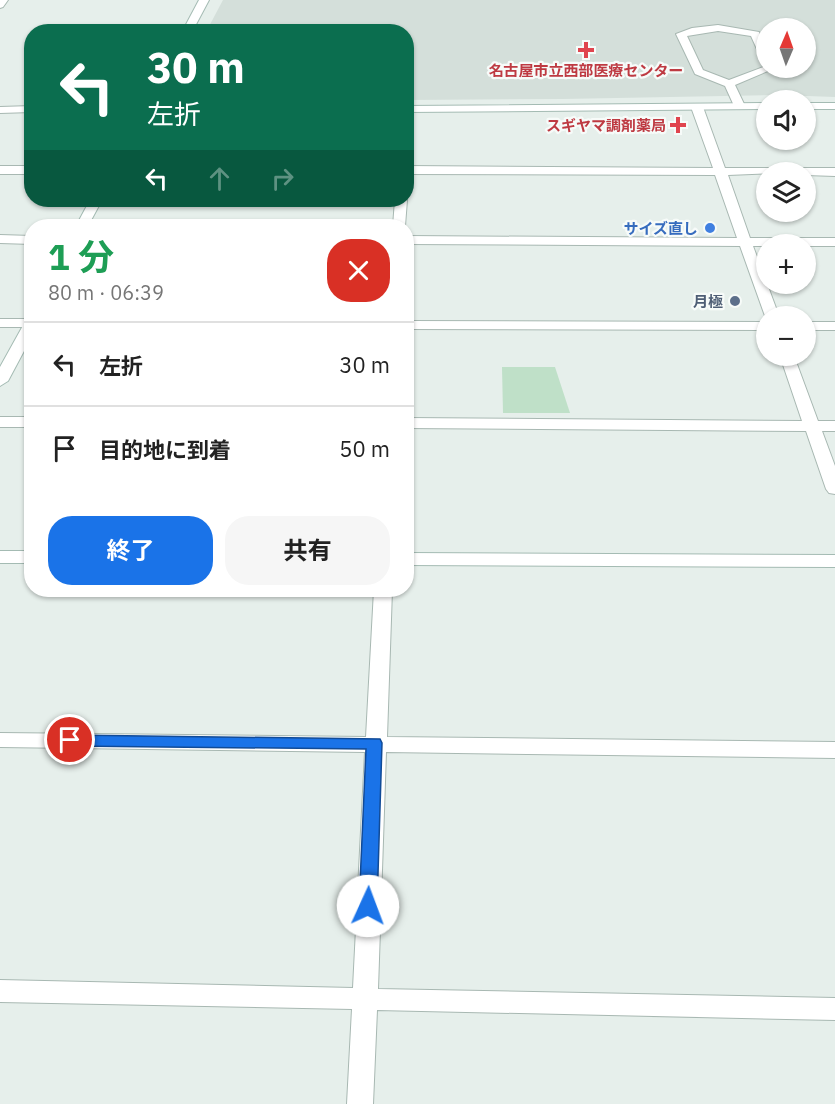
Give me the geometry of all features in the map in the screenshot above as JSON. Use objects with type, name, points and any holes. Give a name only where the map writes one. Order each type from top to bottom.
[{"type":"street","points":[[0,5],[3,0]]},
{"type":"street","points":[[191,24],[204,0]]},
{"type":"street","points":[[756,36],[728,26],[707,26],[681,34],[699,72],[729,84],[756,73]]},
{"type":"street","points":[[729,84],[739,106]]},
{"type":"street","points":[[414,108],[756,106]]},
{"type":"street","points":[[816,106],[835,106]]},
{"type":"street","points":[[697,107],[768,306]]},
{"type":"street","points":[[0,110],[24,109]]},
{"type":"street","points":[[0,170],[24,170]]},
{"type":"street","points":[[414,170],[835,172]]},
{"type":"street","points":[[0,239],[24,240]]},
{"type":"street","points":[[414,240],[835,242]]},
{"type":"street","points":[[0,323],[24,323]]},
{"type":"street","points":[[414,325],[756,326]]},
{"type":"street","points":[[816,326],[835,326]]},
{"type":"street","points":[[0,381],[24,336]]},
{"type":"street","points":[[791,366],[835,489]]},
{"type":"street","points":[[0,422],[24,422]]},
{"type":"street","points":[[414,423],[835,426]]},
{"type":"street","points":[[0,557],[24,557]]},
{"type":"street","points":[[414,559],[835,561]]},
{"type":"street","points":[[360,1104],[383,597]]},
{"type":"street","points":[[0,740],[835,750]]},
{"type":"street","points":[[0,991],[835,1009]]},
{"type":"shaded area","name":"名古屋市立西部医療センター","points":[[223,0],[835,0],[835,97],[816,96],[816,90],[756,90],[756,95],[414,100],[414,24],[210,24]]},
{"type":"green space","points":[[502,367],[555,367],[570,413],[503,413]]},
{"type":"place","name":"名古屋市立西部医療センター","points":[[586,50]]},
{"type":"place","name":"スギヤマ調剤薬局","points":[[678,125]]},
{"type":"place","name":"サイズ直し","points":[[710,228]]},
{"type":"place","name":"月極","points":[[735,301]]},
{"type":"route","points":[[70,740],[375,743],[368,906]]}]
